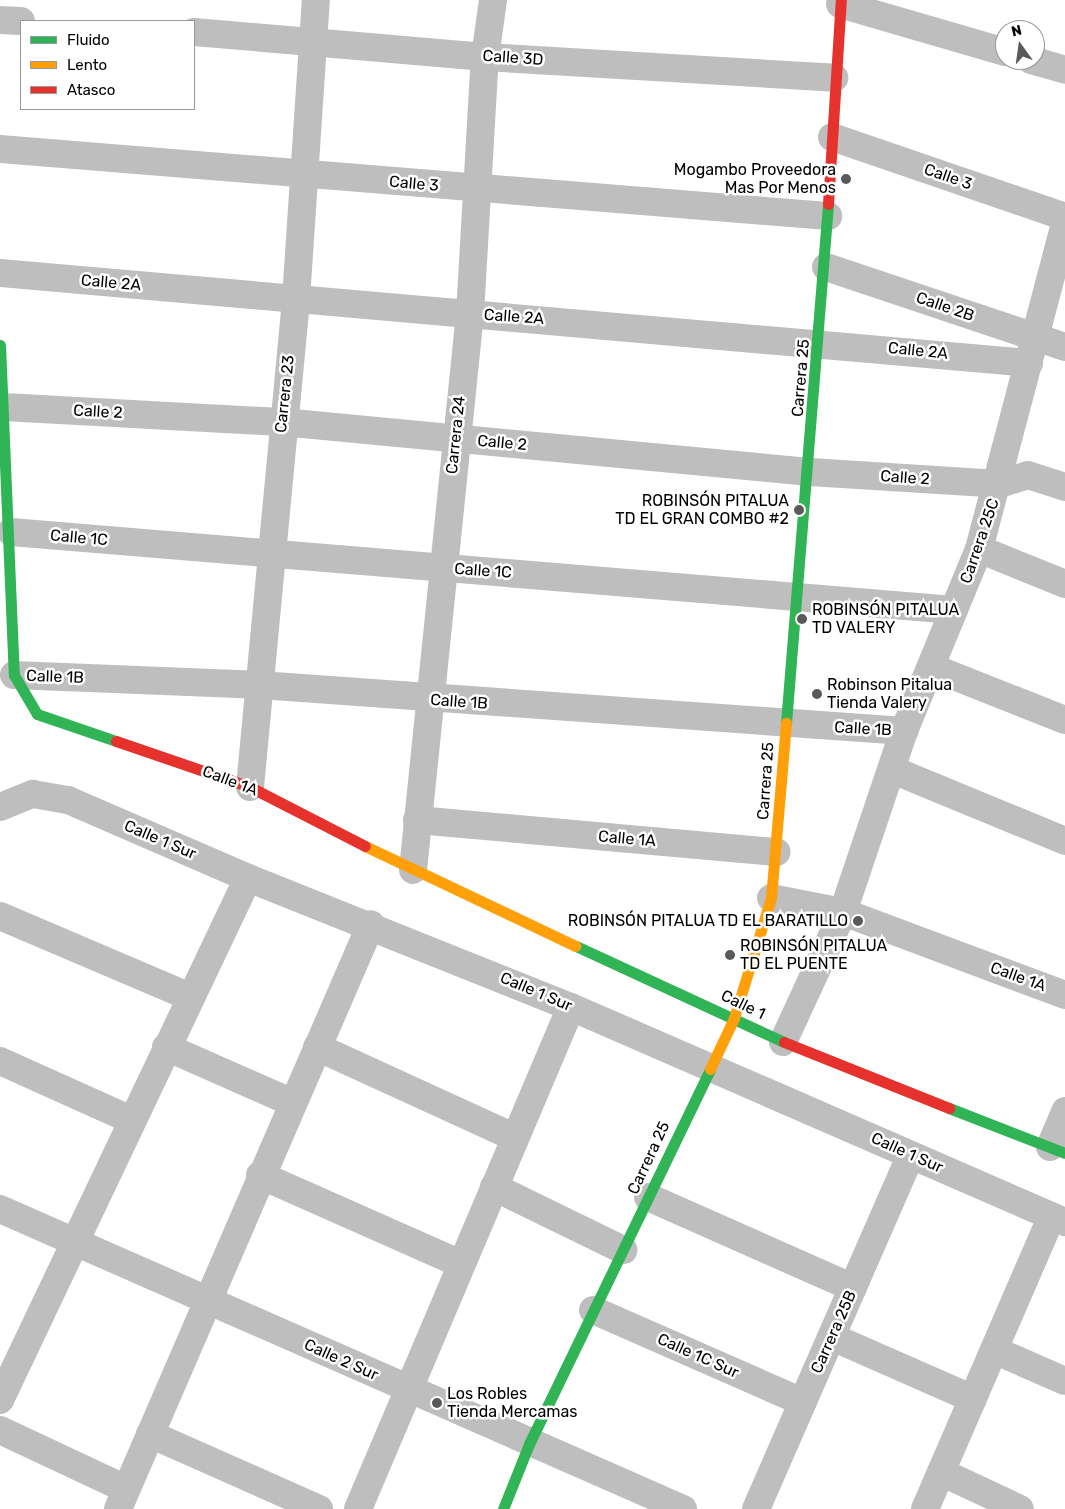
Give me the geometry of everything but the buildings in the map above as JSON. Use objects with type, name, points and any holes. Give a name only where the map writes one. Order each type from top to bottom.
[{"type":"street","name":"Carrera 23","points":[[250,787],[282,422],[296,300],[310,39],[316,0]]},
{"type":"street","name":"Carrera 24","points":[[413,870],[455,439],[470,314],[485,57],[493,0]]},
{"type":"street","points":[[841,2],[995,49]]},
{"type":"street","name":"Carrera 25","points":[[503,1509],[529,1444],[732,1023],[771,898],[777,852],[786,725],[810,472],[826,267],[834,78],[841,2]]},
{"type":"street","points":[[0,20],[20,21]]},
{"type":"street","name":"Calle 3D","points":[[195,32],[310,39],[485,57],[834,78]]},
{"type":"street","points":[[1045,64],[1065,70]]},
{"type":"street","name":"Calle 3","points":[[832,136],[1065,218]]},
{"type":"street","name":"Calle 3","points":[[0,149],[828,216]]},
{"type":"street","name":"Carrera 25C","points":[[783,1042],[842,912],[893,770],[904,731],[979,549],[999,484],[1031,350],[1065,223]]},
{"type":"street","name":"Calle 2B","points":[[826,267],[1031,350],[1065,347]]},
{"type":"street","name":"Calle 2A","points":[[0,273],[296,300],[820,341],[1031,350]]},
{"type":"street","points":[[0,345],[11,532],[14,675]]},
{"type":"street","name":"Calle 2","points":[[4,407],[282,422],[810,472],[999,484]]},
{"type":"street","points":[[999,484],[1028,475],[1065,487]]},
{"type":"street","name":"Calle 1C","points":[[11,532],[270,556],[798,596],[954,610]]},
{"type":"street","points":[[979,549],[1065,584]]},
{"type":"street","points":[[931,667],[1065,720]]},
{"type":"street","name":"Calle 1B","points":[[14,675],[260,685],[429,700],[786,725],[904,731]]},
{"type":"street","name":"Calle 1A","points":[[14,675],[37,714],[250,787],[413,870]]},
{"type":"street","points":[[893,770],[1065,841]]},
{"type":"street","name":"Calle 1 Sur","points":[[0,807],[33,794],[68,800],[248,878],[371,924],[571,1007],[714,1059],[911,1155],[1059,1219]]},
{"type":"street","name":"Calle 1A","points":[[417,820],[777,852]]},
{"type":"street","name":"Calle 1","points":[[413,870],[732,1023],[1058,1150]]},
{"type":"street","points":[[0,1400],[73,1239],[248,878]]},
{"type":"street","name":"Calle 1A","points":[[771,898],[842,912],[1065,994]]},
{"type":"street","points":[[0,916],[190,998]]},
{"type":"street","points":[[0,1430],[122,1499],[205,1300],[371,924]]},
{"type":"street","points":[[358,1509],[514,1137],[571,1007]]},
{"type":"street","points":[[166,1047],[292,1103]]},
{"type":"street","points":[[317,1047],[514,1137]]},
{"type":"street","points":[[0,1061],[131,1120]]},
{"type":"street","points":[[1058,1150],[1065,1111]]},
{"type":"street","name":"Carrera 25B","points":[[756,1509],[911,1155]]},
{"type":"street","points":[[260,1174],[461,1264]]},
{"type":"street","points":[[494,1187],[623,1250]]},
{"type":"street","points":[[648,1197],[853,1288]]},
{"type":"street","name":"Calle 2 Sur","points":[[0,1209],[73,1239],[205,1300],[529,1444],[683,1509]]},
{"type":"street","points":[[925,1509],[994,1350],[1059,1219]]},
{"type":"street","name":"Calle 1C Sur","points":[[593,1310],[803,1402]]},
{"type":"street","points":[[832,1337],[973,1399]]},
{"type":"street","points":[[994,1350],[1065,1381]]},
{"type":"street","points":[[150,1434],[319,1509]]},
{"type":"street","points":[[941,1472],[1020,1509]]},
{"type":"traffic: fast","points":[[786,723],[828,204]]},
{"type":"traffic: fast","points":[[0,345],[14,675],[37,714],[116,741]]},
{"type":"traffic: fast","points":[[576,946],[784,1042]]},
{"type":"traffic: fast","points":[[503,1509],[529,1444],[710,1069]]},
{"type":"traffic: fast","points":[[949,1108],[1065,1153]]},
{"type":"traffic: slow","points":[[710,1069],[734,1018],[771,898],[786,723]]},
{"type":"traffic: slow","points":[[365,846],[576,946]]},
{"type":"traffic: jam","points":[[828,204],[841,0]]},
{"type":"traffic: jam","points":[[116,741],[250,787],[365,846]]},
{"type":"traffic: jam","points":[[784,1042],[949,1108]]},
{"type":"place","name":"Mogambo Proveedora Mas Por Menos","points":[[846,179]]},
{"type":"place","name":"ROBINSÓN PITALUA TD EL GRAN COMBO #2","points":[[799,510]]},
{"type":"place","name":"ROBINSÓN PITALUA TD VALERY","points":[[802,619]]},
{"type":"place","name":"Robinson Pitalua Tienda Valery","points":[[817,694]]},
{"type":"place","name":"ROBINSÓN PITALUA TD EL BARATILLO","points":[[858,921]]},
{"type":"place","name":"ROBINSÓN PITALUA TD EL PUENTE","points":[[730,955]]},
{"type":"place","name":"Los Robles Tienda Mercamas","points":[[437,1403]]}]
